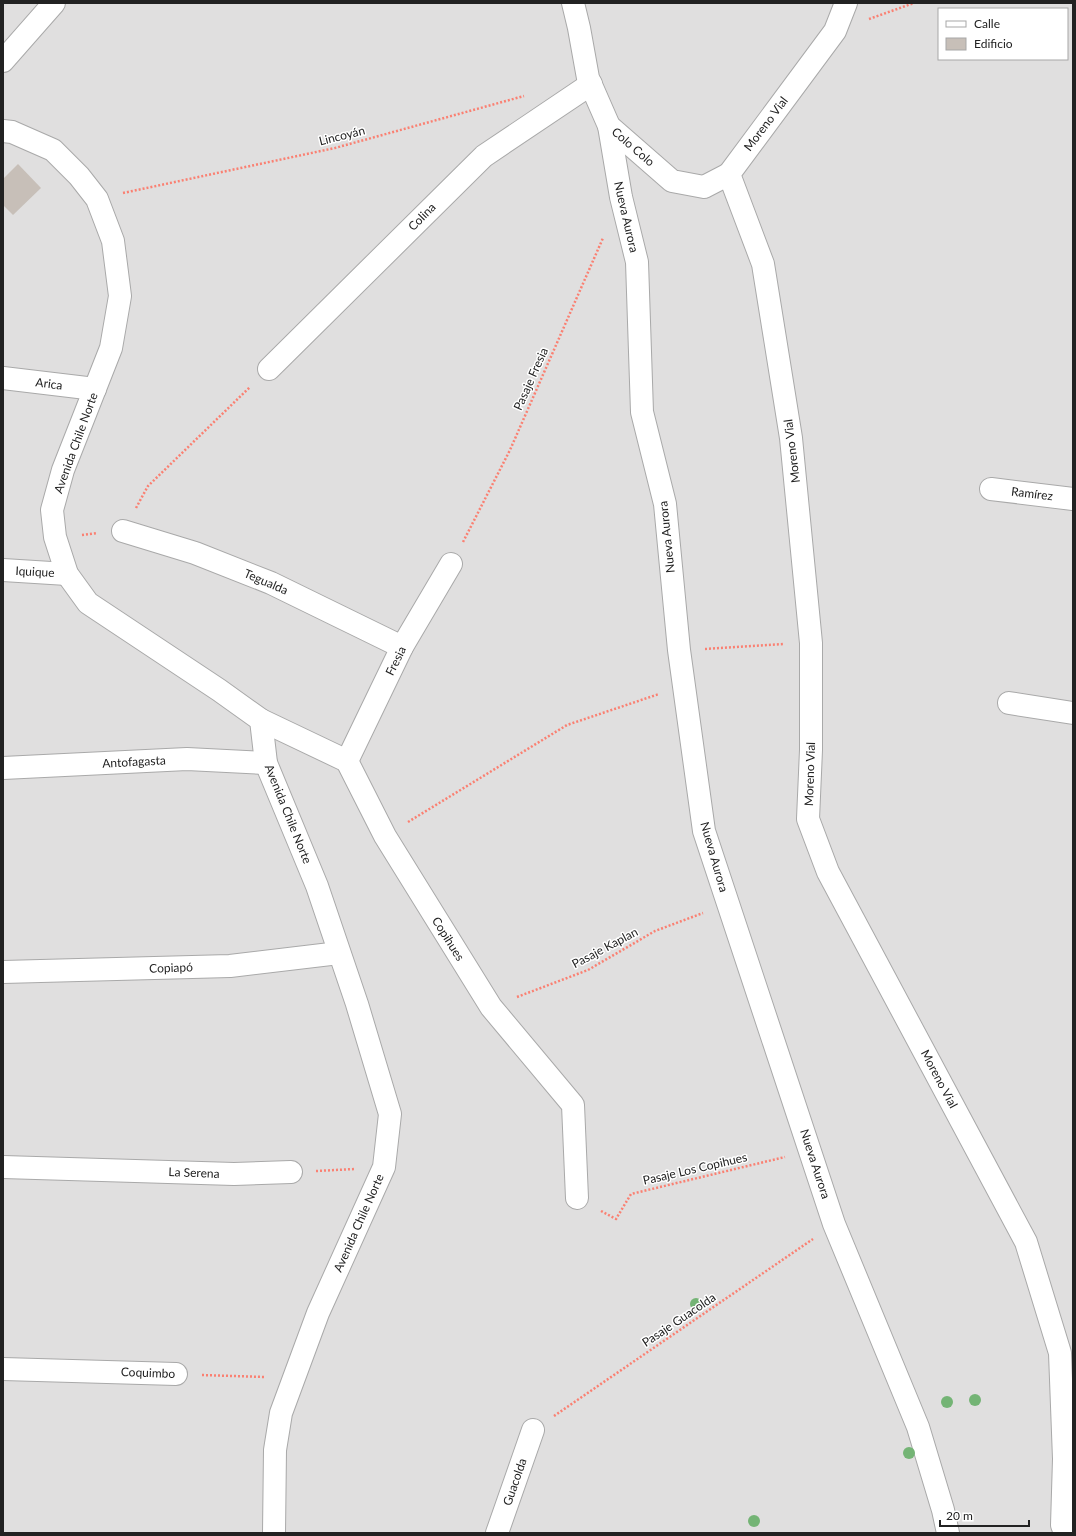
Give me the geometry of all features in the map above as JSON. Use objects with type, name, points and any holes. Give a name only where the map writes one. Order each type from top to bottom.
[{"type":"street","points":[[3,61],[54,3]]},
{"type":"street","name":"Colo Colo","points":[[573,3],[588,78],[609,126],[672,181],[704,187],[729,174]]},
{"type":"street","name":"Moreno Vial","points":[[846,3],[835,31],[729,174],[763,264],[792,438],[811,643],[812,750],[808,819],[828,872],[1026,1242],[1060,1353],[1064,1459],[1062,1525],[1065,1533]]},
{"type":"street","name":"Colina","points":[[269,369],[484,156],[591,84]]},
{"type":"street","name":"Nueva Aurora","points":[[609,126],[621,197],[637,262],[642,412],[665,504],[679,650],[704,831],[834,1224],[918,1427],[943,1510],[948,1533]]},
{"type":"street","name":"Avenida Chile Norte","points":[[3,131],[12,132],[53,150],[79,176],[97,199],[113,241],[120,296],[111,348],[63,470],[52,510],[55,537],[67,574],[88,603],[219,690],[261,720],[266,763],[317,886],[357,1004],[390,1114],[384,1167],[318,1313],[281,1413],[275,1450],[274,1533]]},
{"type":"street","name":"Arica","points":[[3,378],[95,389]]},
{"type":"street","name":"Ramírez","points":[[991,488],[1073,499]]},
{"type":"street","name":"Tegualda","points":[[123,531],[195,553],[271,583],[402,647]]},
{"type":"street","name":"Fresia","points":[[347,761],[402,647],[451,564]]},
{"type":"street","name":"Iquique","points":[[3,570],[67,574]]},
{"type":"street","points":[[1009,703],[1073,713]]},
{"type":"street","points":[[261,720],[347,761]]},
{"type":"street","name":"Antofagasta","points":[[3,768],[187,759],[266,763]]},
{"type":"street","name":"Copihues","points":[[347,761],[384,836],[490,1007],[573,1105],[577,1198]]},
{"type":"street","name":"Copiapó","points":[[3,972],[230,966],[339,953]]},
{"type":"street","name":"La Serena","points":[[3,1167],[234,1174],[292,1172]]},
{"type":"street","name":"Coquimbo","points":[[3,1369],[176,1374]]},
{"type":"street","name":"Guacolda","points":[[497,1533],[533,1430]]},
{"type":"path","points":[[835,31],[914,3]]},
{"type":"path","name":"Lincoyán","points":[[97,199],[335,148],[527,95]]},
{"type":"path","name":"Pasaje Fresia","points":[[451,564],[510,450],[621,197]]},
{"type":"path","points":[[55,537],[123,531],[148,486],[269,369]]},
{"type":"path","points":[[679,650],[811,643]]},
{"type":"path","points":[[384,836],[567,725],[684,685]]},
{"type":"path","name":"Pasaje Kaplan","points":[[490,1007],[588,970],[655,931],[728,903]]},
{"type":"path","name":"Pasaje Los Copihues","points":[[577,1198],[616,1219],[631,1194],[810,1151]]},
{"type":"path","points":[[292,1172],[384,1167]]},
{"type":"path","name":"Pasaje Guacolda","points":[[533,1430],[834,1224]]},
{"type":"path","name":"Coquimbo","points":[[176,1374],[294,1378]]},
{"type":"shaded area","points":[[3,3],[1073,3],[1073,1533],[3,1533]]},
{"type":"building","points":[[18,164],[41,188],[13,215],[3,205],[3,179]]}]
